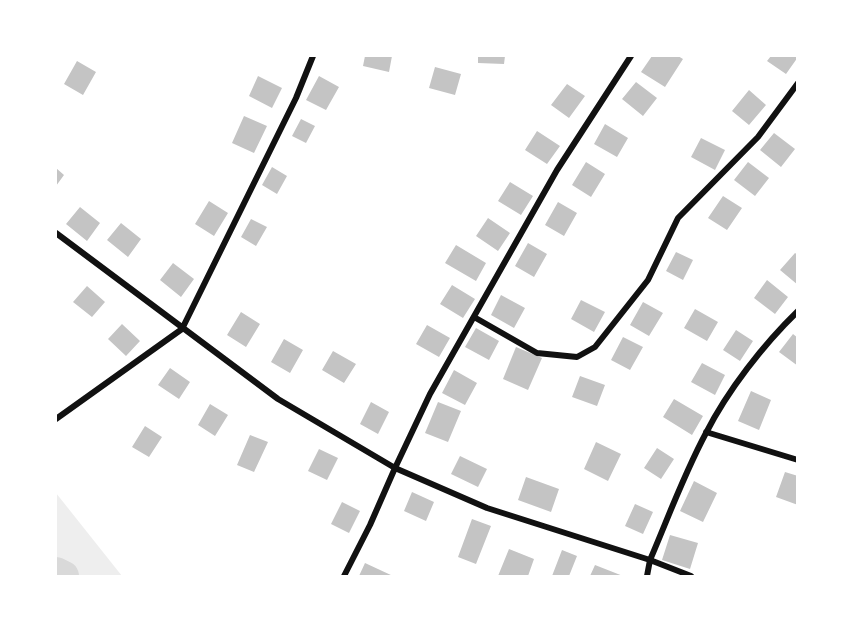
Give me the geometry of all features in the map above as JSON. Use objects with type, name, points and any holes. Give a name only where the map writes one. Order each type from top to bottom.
[{"type":"street","points":[[56,419],[182,329],[296,98],[313,56]]},
{"type":"street","points":[[344,576],[430,394],[557,170],[631,56]]},
{"type":"street","points":[[474,317],[537,353],[577,357],[595,347],[648,280],[678,218],[758,137],[798,83]]},
{"type":"street","points":[[56,233],[278,399],[394,468],[488,508],[650,560],[691,576]]},
{"type":"street","points":[[647,576],[650,560],[706,432],[743,375],[775,334],[798,311]]},
{"type":"street","points":[[706,432],[798,460]]},
{"type":"shaded area","points":[[56,493],[122,576],[56,576]]},
{"type":"building","points":[[365,56],[392,56],[389,72],[363,66]]},
{"type":"building","points":[[478,56],[505,56],[504,64],[478,63]]},
{"type":"building","points":[[652,56],[678,56],[683,59],[665,87],[641,72]]},
{"type":"building","points":[[771,56],[798,57],[786,74],[767,61]]},
{"type":"building","points":[[77,61],[96,72],[83,95],[64,84]]},
{"type":"building","points":[[435,67],[461,74],[455,95],[429,88]]},
{"type":"building","points":[[258,76],[282,88],[272,108],[249,96]]},
{"type":"building","points":[[319,76],[339,87],[326,110],[306,100]]},
{"type":"building","points":[[636,82],[657,98],[643,116],[622,99]]},
{"type":"building","points":[[567,84],[585,96],[569,118],[551,105]]},
{"type":"building","points":[[749,90],[766,105],[749,125],[732,111]]},
{"type":"building","points":[[244,116],[267,126],[254,153],[232,143]]},
{"type":"building","points":[[301,119],[315,126],[306,143],[292,136]]},
{"type":"building","points":[[605,124],[628,138],[617,157],[594,144]]},
{"type":"building","points":[[537,131],[560,146],[547,164],[525,150]]},
{"type":"building","points":[[774,133],[795,149],[781,167],[760,150]]},
{"type":"building","points":[[701,138],[725,150],[715,170],[691,157]]},
{"type":"building","points":[[586,162],[605,174],[591,197],[572,185]]},
{"type":"building","points":[[748,162],[769,178],[755,196],[734,180]]},
{"type":"building","points":[[272,167],[287,176],[277,194],[262,185]]},
{"type":"building","points":[[56,168],[64,175],[56,186]]},
{"type":"building","points":[[510,182],[533,196],[521,215],[498,201]]},
{"type":"building","points":[[723,196],[742,208],[727,230],[708,218]]},
{"type":"building","points":[[209,201],[228,213],[214,236],[195,224]]},
{"type":"building","points":[[558,202],[577,213],[564,236],[545,225]]},
{"type":"building","points":[[80,207],[100,223],[87,241],[66,224]]},
{"type":"building","points":[[488,218],[510,233],[498,251],[476,236]]},
{"type":"building","points":[[251,219],[267,227],[256,246],[241,237]]},
{"type":"building","points":[[121,223],[141,239],[128,257],[107,240]]},
{"type":"building","points":[[528,243],[547,254],[534,277],[515,266]]},
{"type":"building","points":[[456,245],[486,263],[476,281],[445,263]]},
{"type":"building","points":[[676,252],[693,260],[683,280],[666,271]]},
{"type":"building","points":[[795,253],[798,255],[798,285],[780,270]]},
{"type":"building","points":[[173,263],[194,279],[181,297],[160,280]]},
{"type":"building","points":[[767,280],[788,297],[775,314],[754,298]]},
{"type":"building","points":[[452,285],[475,299],[463,318],[440,304]]},
{"type":"building","points":[[87,286],[105,302],[92,317],[73,302]]},
{"type":"building","points":[[501,295],[525,308],[514,328],[491,315]]},
{"type":"building","points":[[581,300],[605,312],[594,332],[571,319]]},
{"type":"building","points":[[643,302],[663,313],[649,336],[630,325]]},
{"type":"building","points":[[695,309],[718,322],[707,341],[684,328]]},
{"type":"building","points":[[241,312],[260,324],[246,347],[227,335]]},
{"type":"building","points":[[122,324],[140,341],[126,356],[108,339]]},
{"type":"building","points":[[427,325],[450,338],[439,357],[416,344]]},
{"type":"building","points":[[476,328],[499,341],[489,360],[465,347]]},
{"type":"building","points":[[736,330],[753,341],[740,361],[723,350]]},
{"type":"building","points":[[793,334],[798,338],[798,366],[779,352]]},
{"type":"building","points":[[623,337],[643,347],[630,370],[611,360]]},
{"type":"building","points":[[284,339],[303,350],[290,373],[271,362]]},
{"type":"building","points":[[516,347],[542,358],[528,390],[503,379]]},
{"type":"building","points":[[333,351],[356,364],[344,383],[322,370]]},
{"type":"building","points":[[702,363],[725,375],[715,395],[691,382]]},
{"type":"building","points":[[170,368],[190,382],[179,399],[158,385]]},
{"type":"building","points":[[454,370],[477,383],[465,405],[442,393]]},
{"type":"building","points":[[580,376],[605,385],[597,406],[572,397]]},
{"type":"building","points":[[751,391],[771,400],[759,430],[738,421]]},
{"type":"building","points":[[674,399],[703,416],[692,435],[663,417]]},
{"type":"building","points":[[371,402],[389,412],[378,434],[360,424]]},
{"type":"building","points":[[438,402],[461,411],[448,442],[425,433]]},
{"type":"building","points":[[210,404],[228,415],[215,436],[198,425]]},
{"type":"building","points":[[145,426],[162,437],[149,457],[132,447]]},
{"type":"building","points":[[250,435],[268,442],[254,472],[237,465]]},
{"type":"building","points":[[596,442],[621,454],[608,481],[584,469]]},
{"type":"building","points":[[657,448],[674,459],[661,479],[644,468]]},
{"type":"building","points":[[319,449],[338,458],[327,480],[308,471]]},
{"type":"building","points":[[460,456],[487,469],[478,487],[451,474]]},
{"type":"building","points":[[785,472],[798,476],[798,505],[776,497]]},
{"type":"building","points":[[526,477],[559,489],[551,512],[518,500]]},
{"type":"building","points":[[694,481],[717,493],[703,522],[680,511]]},
{"type":"building","points":[[412,492],[434,502],[426,521],[404,511]]},
{"type":"building","points":[[342,502],[360,511],[349,533],[331,524]]},
{"type":"building","points":[[635,504],[653,512],[643,534],[625,526]]},
{"type":"building","points":[[472,519],[491,526],[476,564],[458,557]]},
{"type":"building","points":[[670,535],[698,543],[690,569],[662,560]]},
{"type":"building","points":[[509,549],[534,559],[528,576],[498,576]]},
{"type":"building","points":[[562,550],[577,556],[569,576],[552,576]]},
{"type":"building","points":[[365,563],[393,576],[359,576]]},
{"type":"building","points":[[595,565],[623,576],[590,576]]},
{"type":"waterway","points":[[56,572],[64,576]]}]
